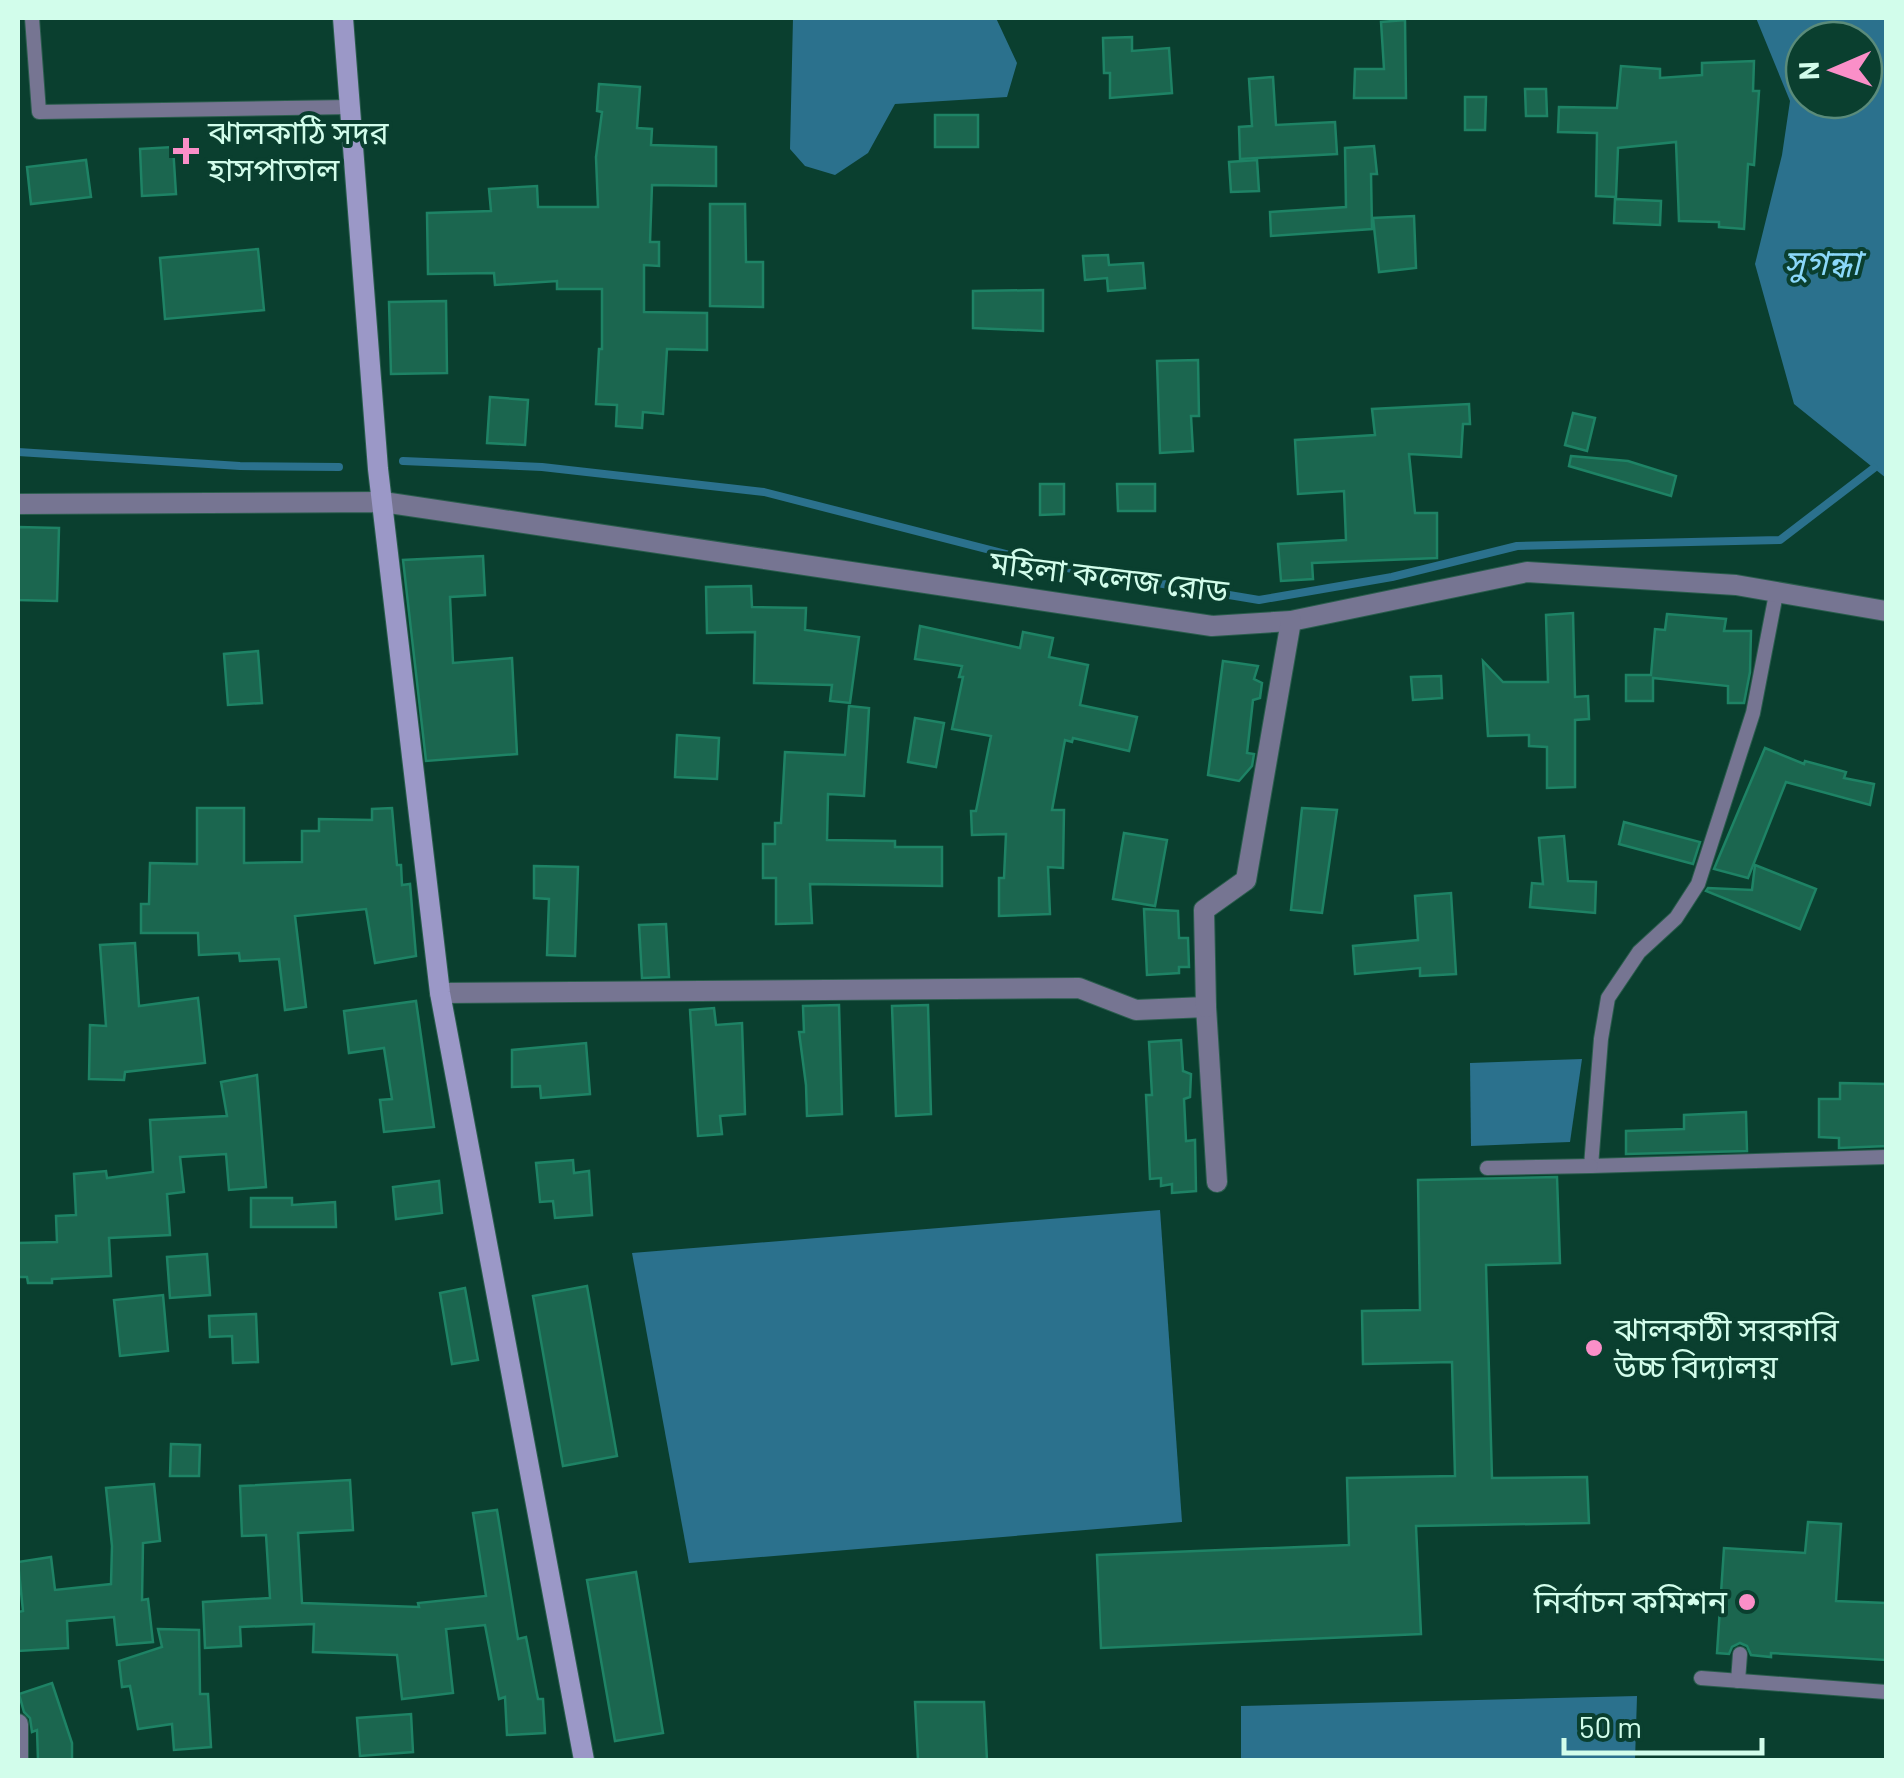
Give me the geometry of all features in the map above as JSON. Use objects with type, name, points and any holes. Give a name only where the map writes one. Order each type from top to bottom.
[{"type":"main road","points":[[343,18],[384,502],[440,993],[584,1760]]},
{"type":"street","name":"মহিলা কলেজ রোড","points":[[18,504],[384,502],[1212,626],[1291,621],[1526,572],[1736,585],[1886,611]]},
{"type":"street","points":[[1216,1182],[1204,910],[1246,880],[1291,621]]},
{"type":"street","points":[[440,993],[1079,988],[1136,1010],[1206,1007]]},
{"type":"street","points":[[18,1724],[18,1760]]},
{"type":"lane","points":[[32,18],[38,112],[350,107]]},
{"type":"lane","points":[[1591,1166],[1608,998],[1639,952],[1676,918],[1698,884],[1752,712],[1776,594]]},
{"type":"lane","points":[[1487,1168],[1886,1157]]},
{"type":"lane","points":[[1738,1680],[1740,1654]]},
{"type":"lane","points":[[1702,1678],[1886,1692]]},
{"type":"water","points":[[793,18],[996,18],[1017,63],[1007,97],[895,104],[868,153],[835,175],[805,166],[790,149]]},
{"type":"water","name":"সুগন্ধা","points":[[1756,18],[1886,18],[1886,478],[1794,404],[1755,264],[1787,120],[1884,120],[1884,20],[1784,20],[1784,86]]},
{"type":"water","points":[[1582,1059],[1570,1142],[1471,1146],[1470,1063]]},
{"type":"water","points":[[1160,1210],[1182,1522],[689,1563],[632,1253]]},
{"type":"water","points":[[1637,1696],[1635,1760],[1241,1760],[1241,1706]]},
{"type":"building","points":[[1405,20],[1406,98],[1354,98],[1355,69],[1384,69],[1381,22]]},
{"type":"building","points":[[1132,37],[1132,51],[1169,48],[1172,93],[1110,98],[1110,73],[1104,73],[1103,38]]},
{"type":"building","points":[[1754,61],[1753,91],[1759,91],[1754,165],[1748,164],[1744,229],[1719,227],[1719,222],[1679,221],[1676,142],[1618,148],[1616,197],[1596,196],[1597,133],[1558,132],[1559,107],[1617,108],[1621,66],[1660,69],[1660,78],[1702,75],[1702,63]]},
{"type":"building","points":[[1273,77],[1276,125],[1335,122],[1337,154],[1240,159],[1239,127],[1252,126],[1249,79]]},
{"type":"building","points":[[599,84],[640,87],[637,128],[652,129],[651,145],[716,147],[716,186],[652,185],[650,242],[659,242],[659,266],[644,265],[644,312],[707,313],[707,350],[667,349],[663,414],[643,412],[642,428],[616,426],[617,405],[596,404],[602,349],[602,289],[557,289],[557,281],[495,285],[494,273],[428,274],[427,213],[491,211],[489,189],[537,186],[538,207],[598,207],[596,157],[602,112],[597,111]]},
{"type":"building","points":[[1525,89],[1546,89],[1547,116],[1526,116]]},
{"type":"building","points":[[1465,97],[1486,97],[1485,130],[1465,130]]},
{"type":"building","points":[[935,115],[978,115],[978,147],[935,147]]},
{"type":"building","points":[[1374,146],[1377,174],[1371,174],[1372,229],[1271,236],[1270,212],[1346,207],[1345,148]]},
{"type":"building","points":[[173,147],[176,194],[142,196],[140,149]]},
{"type":"building","points":[[86,160],[91,197],[31,204],[27,167]]},
{"type":"building","points":[[1257,160],[1259,191],[1231,192],[1229,162]]},
{"type":"building","points":[[1615,199],[1661,201],[1660,225],[1614,223]]},
{"type":"building","points":[[710,204],[745,204],[746,262],[763,262],[763,307],[710,306]]},
{"type":"building","points":[[1414,216],[1416,268],[1379,272],[1373,218]]},
{"type":"building","points":[[258,249],[264,310],[165,319],[160,258]]},
{"type":"building","points":[[1108,255],[1109,265],[1143,263],[1145,288],[1108,291],[1107,278],[1085,280],[1083,256]]},
{"type":"building","points":[[1043,290],[1043,331],[973,328],[973,291]]},
{"type":"building","points":[[446,301],[447,373],[391,374],[389,302]]},
{"type":"building","points":[[1198,360],[1199,416],[1191,416],[1193,451],[1160,453],[1157,361]]},
{"type":"building","points":[[490,397],[528,400],[525,445],[487,443]]},
{"type":"building","points":[[1469,404],[1470,424],[1463,424],[1461,457],[1409,454],[1415,513],[1437,513],[1437,558],[1312,563],[1313,579],[1281,581],[1278,544],[1346,540],[1344,491],[1298,494],[1295,440],[1375,435],[1372,409]]},
{"type":"building","points":[[1573,413],[1595,418],[1587,451],[1565,445]]},
{"type":"building","points":[[1571,456],[1628,461],[1676,476],[1671,496],[1569,466]]},
{"type":"building","points":[[1040,484],[1064,484],[1064,514],[1040,515]]},
{"type":"building","points":[[1117,484],[1155,484],[1155,511],[1118,511]]},
{"type":"building","points":[[18,527],[59,528],[57,601],[18,600]]},
{"type":"building","points":[[483,556],[485,595],[450,597],[453,663],[512,658],[517,754],[426,761],[403,560]]},
{"type":"building","points":[[751,586],[752,607],[806,608],[805,630],[859,637],[850,703],[830,701],[832,685],[754,683],[755,632],[707,633],[706,587]]},
{"type":"building","points":[[1573,613],[1575,697],[1588,696],[1589,719],[1575,720],[1575,787],[1547,788],[1547,747],[1529,746],[1529,735],[1488,736],[1483,661],[1503,682],[1548,682],[1546,615]]},
{"type":"building","points":[[1667,614],[1726,619],[1724,631],[1751,631],[1744,703],[1728,703],[1728,686],[1653,678],[1653,701],[1626,701],[1626,675],[1651,675],[1655,629],[1665,630]]},
{"type":"building","points":[[920,626],[1020,648],[1023,632],[1053,638],[1049,657],[1088,665],[1080,705],[1137,717],[1129,751],[1073,738],[1072,742],[1065,740],[1052,810],[1064,810],[1063,868],[1048,867],[1050,914],[999,916],[999,878],[1004,878],[1006,834],[972,835],[971,811],[976,811],[991,736],[952,729],[962,666],[915,659]]},
{"type":"building","points":[[258,651],[262,703],[228,705],[224,654]]},
{"type":"building","points":[[1223,661],[1258,666],[1254,679],[1262,683],[1260,698],[1253,700],[1247,753],[1254,754],[1252,766],[1239,781],[1208,775]]},
{"type":"building","points":[[1441,676],[1442,698],[1413,700],[1411,677]]},
{"type":"building","points":[[849,706],[869,708],[864,796],[828,794],[827,840],[895,841],[895,847],[942,847],[942,886],[810,884],[812,923],[776,924],[776,878],[763,878],[763,844],[775,844],[775,823],[781,823],[785,752],[845,755]]},
{"type":"building","points":[[915,718],[944,723],[936,767],[908,762]]},
{"type":"building","points":[[677,735],[719,738],[717,779],[675,777]]},
{"type":"building","points":[[1765,748],[1804,764],[1805,761],[1846,772],[1844,778],[1874,784],[1870,805],[1786,782],[1748,878],[1714,869]]},
{"type":"building","points":[[197,808],[244,808],[244,863],[302,862],[302,831],[319,831],[319,819],[372,820],[372,809],[392,808],[397,865],[401,865],[402,885],[410,884],[416,956],[375,963],[366,909],[295,916],[306,1007],[285,1010],[279,959],[240,961],[239,953],[199,955],[198,933],[141,933],[141,904],[149,904],[150,863],[197,864]]},
{"type":"building","points":[[1302,808],[1337,810],[1322,913],[1291,910]]},
{"type":"building","points":[[1624,822],[1700,842],[1693,864],[1619,844]]},
{"type":"building","points":[[1124,833],[1167,840],[1155,906],[1113,899]]},
{"type":"building","points":[[1564,836],[1568,881],[1596,882],[1595,913],[1530,907],[1532,883],[1543,884],[1539,838]]},
{"type":"building","points":[[1755,865],[1816,889],[1800,929],[1706,891],[1752,890]]},
{"type":"building","points":[[534,866],[578,867],[575,956],[547,955],[549,899],[534,898]]},
{"type":"building","points":[[1451,893],[1456,974],[1420,976],[1420,968],[1355,974],[1353,946],[1418,940],[1415,896]]},
{"type":"building","points":[[1144,909],[1178,911],[1179,938],[1188,938],[1189,967],[1179,967],[1179,973],[1147,975]]},
{"type":"building","points":[[666,924],[669,977],[642,978],[639,925]]},
{"type":"building","points":[[135,943],[139,1006],[198,998],[205,1063],[125,1072],[124,1080],[89,1079],[90,1025],[106,1026],[100,945]]},
{"type":"building","points":[[416,1001],[434,1127],[384,1132],[380,1100],[392,1099],[384,1048],[349,1053],[344,1011]]},
{"type":"building","points":[[839,1005],[842,1114],[807,1116],[799,1032],[804,1032],[803,1006]]},
{"type":"building","points":[[928,1005],[931,1114],[896,1116],[892,1006]]},
{"type":"building","points":[[714,1008],[716,1025],[742,1023],[745,1114],[720,1116],[722,1134],[698,1136],[690,1010]]},
{"type":"building","points":[[1181,1040],[1183,1071],[1191,1074],[1190,1097],[1184,1099],[1186,1141],[1195,1140],[1196,1191],[1172,1193],[1172,1184],[1161,1186],[1161,1178],[1150,1179],[1146,1095],[1152,1095],[1149,1042]]},
{"type":"building","points":[[586,1043],[590,1094],[541,1098],[540,1086],[512,1087],[512,1050]]},
{"type":"building","points":[[257,1075],[266,1187],[229,1190],[226,1154],[180,1157],[184,1192],[167,1194],[170,1235],[109,1238],[111,1276],[52,1279],[52,1283],[28,1283],[27,1277],[18,1277],[18,1243],[57,1242],[56,1216],[76,1215],[74,1174],[106,1171],[107,1178],[153,1172],[150,1120],[227,1116],[221,1082]]},
{"type":"building","points":[[1840,1083],[1886,1084],[1886,1146],[1839,1148],[1839,1138],[1819,1137],[1819,1099],[1840,1099]]},
{"type":"building","points":[[1746,1112],[1747,1151],[1626,1154],[1626,1131],[1684,1129],[1684,1115]]},
{"type":"building","points":[[573,1160],[574,1173],[589,1171],[592,1215],[555,1218],[553,1201],[540,1202],[536,1163]]},
{"type":"building","points":[[1557,1177],[1560,1263],[1486,1265],[1492,1478],[1587,1477],[1589,1523],[1416,1526],[1421,1634],[1101,1648],[1097,1555],[1349,1545],[1347,1478],[1455,1476],[1452,1362],[1363,1364],[1362,1311],[1420,1310],[1418,1180]]},
{"type":"building","points":[[439,1181],[442,1213],[396,1219],[393,1187]]},
{"type":"building","points":[[251,1198],[292,1198],[292,1205],[335,1202],[336,1227],[251,1227]]},
{"type":"building","points":[[207,1254],[210,1295],[170,1298],[167,1257]]},
{"type":"building","points":[[587,1286],[617,1456],[563,1466],[533,1296]]},
{"type":"building","points":[[465,1288],[478,1360],[452,1364],[440,1293]]},
{"type":"building","points":[[163,1295],[168,1351],[120,1356],[114,1300]]},
{"type":"building","points":[[256,1314],[258,1362],[233,1363],[232,1336],[210,1337],[209,1316]]},
{"type":"building","points":[[171,1444],[200,1445],[199,1476],[170,1476]]},
{"type":"building","points":[[350,1480],[353,1530],[298,1533],[302,1603],[419,1607],[418,1603],[486,1596],[473,1513],[497,1510],[518,1639],[526,1637],[538,1699],[543,1699],[545,1733],[507,1735],[505,1697],[499,1699],[485,1625],[446,1629],[453,1693],[402,1699],[397,1655],[313,1652],[314,1624],[240,1627],[241,1646],[205,1648],[203,1602],[270,1598],[266,1535],[242,1536],[240,1486]]},
{"type":"building","points":[[154,1484],[160,1541],[143,1543],[142,1600],[148,1599],[153,1642],[117,1645],[114,1617],[67,1621],[68,1648],[18,1651],[18,1612],[23,1611],[18,1562],[51,1557],[55,1590],[111,1584],[106,1488]]},
{"type":"building","points":[[1808,1522],[1841,1524],[1836,1601],[1886,1603],[1886,1660],[1751,1655],[1747,1646],[1740,1643],[1729,1654],[1717,1653],[1724,1548],[1805,1553]]},
{"type":"building","points":[[636,1572],[663,1733],[615,1741],[587,1580]]},
{"type":"building","points":[[158,1629],[199,1630],[200,1694],[208,1694],[211,1747],[174,1750],[172,1724],[138,1729],[130,1686],[122,1687],[119,1661],[162,1647]]},
{"type":"building","points":[[52,1683],[72,1743],[72,1760],[38,1760],[37,1730],[32,1732],[19,1694]]},
{"type":"building","points":[[915,1702],[984,1702],[987,1760],[918,1760]]},
{"type":"building","points":[[411,1714],[413,1752],[360,1756],[357,1718]]},
{"type":"waterway","points":[[18,452],[240,466],[339,467]]},
{"type":"waterway","points":[[403,461],[542,467],[764,492],[1049,565],[1259,600],[1392,577],[1517,546],[1780,540],[1874,468]]},
{"type":"place","name":"ঝালকাঠি সদর হাসপাতাল","points":[[186,151]]},
{"type":"place","name":"ঝালকাঠী সরকারি উচ্চ বিদ্যালয়","points":[[1594,1348]]},
{"type":"place","name":"নির্বাচন কমিশন","points":[[1747,1602]]}]
